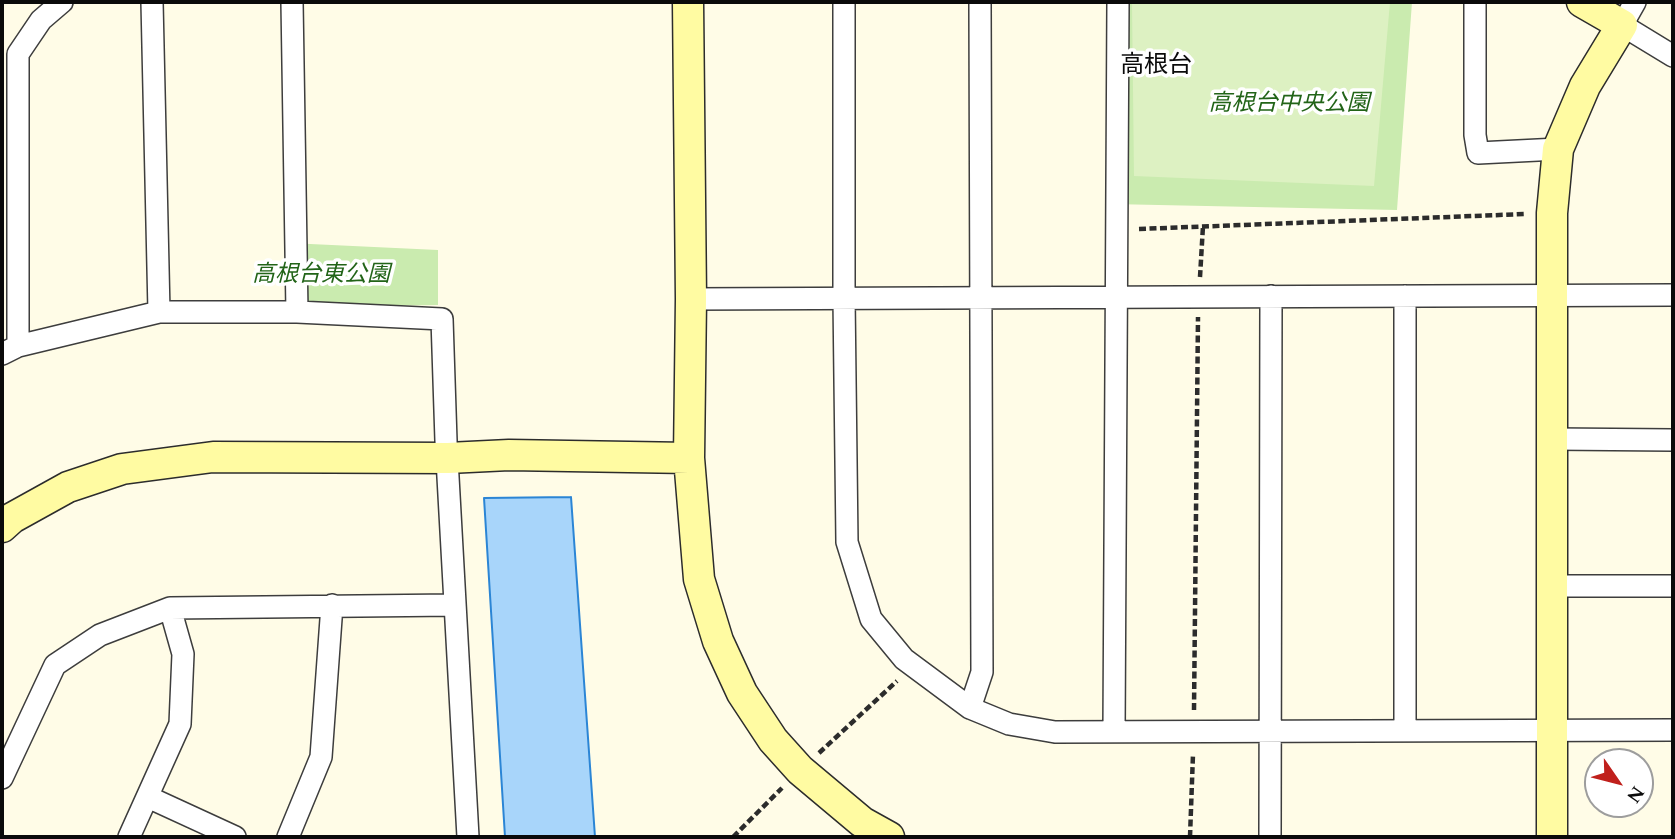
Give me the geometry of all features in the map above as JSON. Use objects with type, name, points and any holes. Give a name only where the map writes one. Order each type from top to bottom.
[{"type":"street","points":[[62,2],[41,20],[18,54],[10,350],[159,312],[298,312],[442,319],[454,605],[468,837]]},
{"type":"street","points":[[152,2],[159,312]]},
{"type":"street","points":[[292,2],[298,312]]},
{"type":"street","points":[[688,2],[691,299],[689,458],[699,579],[718,641],[742,693],[774,740],[800,770],[862,822],[889,837]]},
{"type":"street","points":[[844,2],[847,542],[871,619],[913,667],[970,708],[1009,724],[1055,732],[1673,730]]},
{"type":"street","points":[[970,708],[982,672],[980,2]]},
{"type":"street","points":[[1114,731],[1118,2]]},
{"type":"street","points":[[1475,2],[1475,135],[1478,153],[1559,149]]},
{"type":"street","points":[[1582,2],[1628,14],[1673,56]]},
{"type":"street","points":[[1552,837],[1552,214],[1559,149],[1585,86],[1628,14]]},
{"type":"street","points":[[2,133],[18,119]]},
{"type":"street","points":[[691,299],[1673,295]]},
{"type":"street","points":[[1270,837],[1271,296]]},
{"type":"street","points":[[1405,296],[1405,731]]},
{"type":"street","points":[[1552,439],[1673,440]]},
{"type":"street","points":[[2,527],[12,518],[68,487],[122,469],[213,457],[447,458],[509,455],[689,458]]},
{"type":"street","points":[[1552,586],[1673,586]]},
{"type":"street","points":[[288,837],[321,757],[332,605]]},
{"type":"street","points":[[2,778],[55,665],[100,635],[170,608],[454,605]]},
{"type":"street","points":[[129,837],[180,724],[183,654],[170,608]]},
{"type":"street","points":[[148,797],[235,837]]},
{"type":"path","points":[[1117,229],[1552,214]]},
{"type":"path","points":[[1190,837],[1198,297],[1203,226]]},
{"type":"path","points":[[733,837],[800,770],[913,667]]},
{"type":"green space","name":"高根台中央公園","points":[[1114,2],[1412,2],[1397,210],[1111,204]]},
{"type":"green space","name":"高根台中央公園","points":[[1132,2],[1390,2],[1374,186],[1134,176]]},
{"type":"green space","name":"高根台東公園","points":[[289,243],[438,250],[438,305],[290,307]]},
{"type":"water","points":[[571,497],[595,837],[505,837],[484,498]]},
{"type":"district","name":"高根台","points":[[1156,67]]}]
